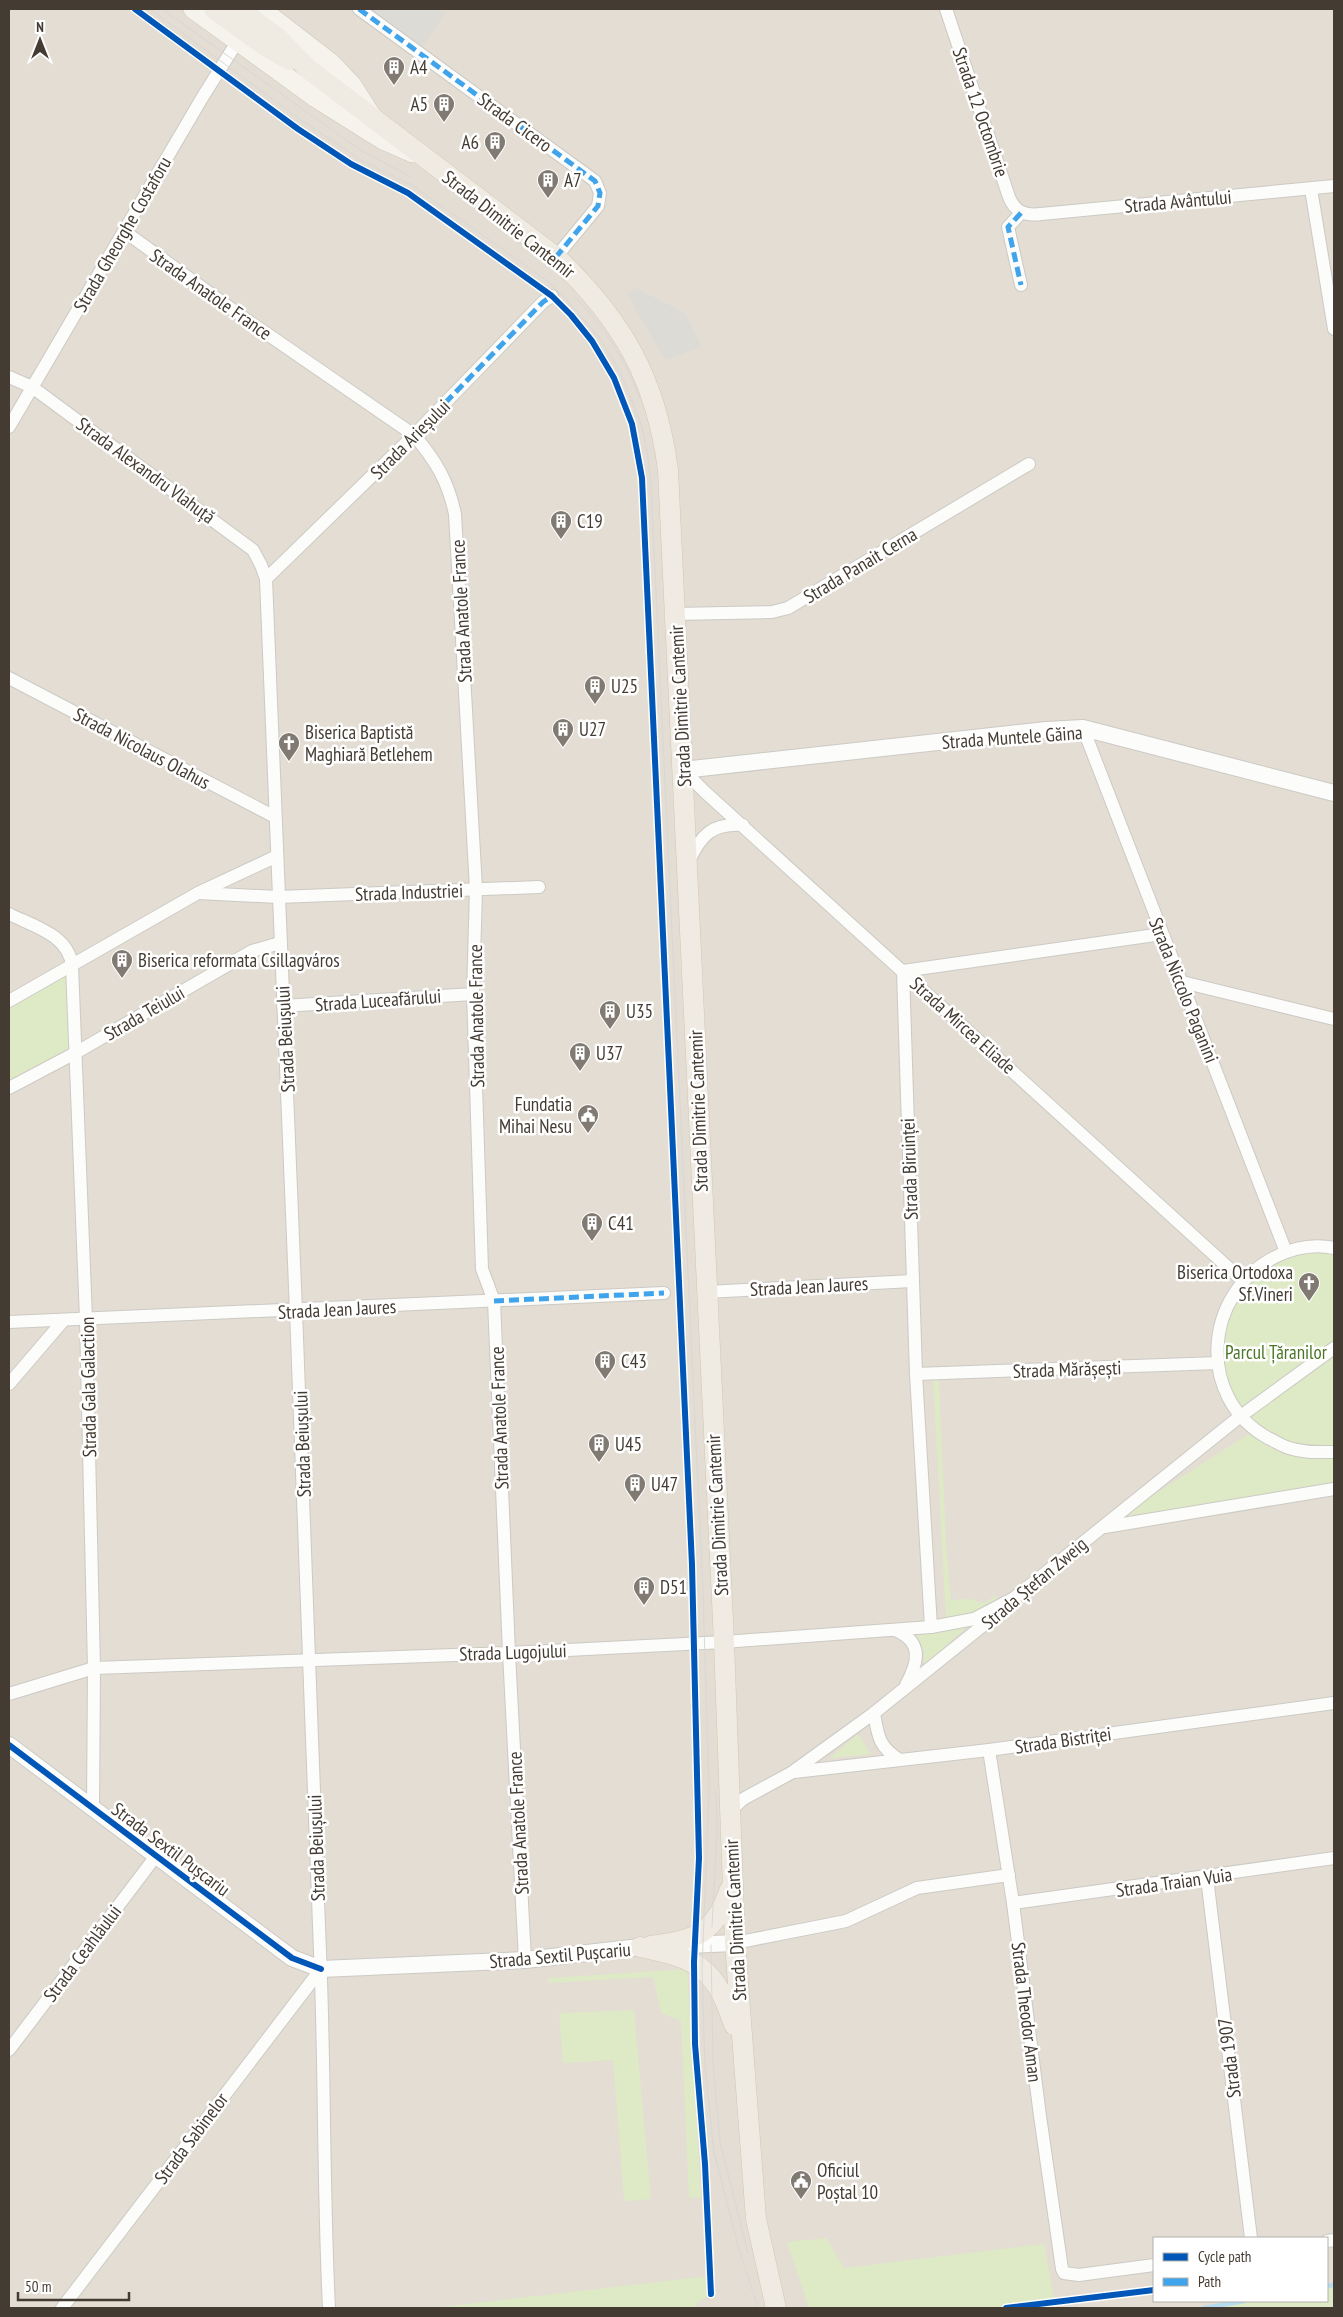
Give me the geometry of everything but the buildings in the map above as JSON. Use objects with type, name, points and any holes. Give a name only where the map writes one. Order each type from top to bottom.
[{"type":"main road","points":[[193,9],[316,98],[370,133],[388,143],[422,156]]},
{"type":"main road","name":"Strada Dimitrie Cantemir","points":[[214,9],[262,44],[307,68]]},
{"type":"main road","name":"Strada Dimitrie Cantemir","points":[[239,9],[278,38],[307,68],[374,121],[556,257],[594,295],[635,356],[650,389],[660,424],[668,470],[684,770],[706,1292],[724,1642],[735,1943],[756,2219],[776,2308]]},
{"type":"main road","points":[[261,9],[331,63],[352,85],[374,121]]},
{"type":"main road","points":[[640,1948],[683,1940],[704,1932],[720,1914],[733,1880]]},
{"type":"main road","points":[[640,1948],[685,1959],[702,1968],[710,1975],[730,2011],[742,2047]]},
{"type":"street","name":"Strada Cicero","points":[[359,9],[594,181],[600,193],[598,206],[556,257]]},
{"type":"street","name":"Strada 12 Octombrie","points":[[946,9],[1009,196],[1014,206],[1021,213]]},
{"type":"street","name":"Strada Gheorghe Costaforu","points":[[9,427],[202,98],[238,42]]},
{"type":"street","name":"Strada Avântului","points":[[1021,213],[1035,215],[1334,186]]},
{"type":"street","points":[[1311,189],[1334,329]]},
{"type":"street","points":[[1021,213],[1008,227],[1021,284]]},
{"type":"street","name":"Strada Anatole France","points":[[124,231],[244,318],[414,435],[431,455],[444,476],[455,514],[476,889],[473,994],[482,1269],[494,1301],[508,1653],[525,1960]]},
{"type":"street","name":"Strada Arieșului","points":[[266,580],[414,435],[543,302],[552,296]]},
{"type":"street","name":"Strada Alexandru Vlahuță","points":[[9,377],[32,387],[253,550],[261,564],[266,580]]},
{"type":"street","name":"Strada Panait Cerna","points":[[675,614],[772,612],[788,608],[1029,464]]},
{"type":"street","name":"Strada Beiușului","points":[[266,580],[280,943],[298,1311],[321,1969],[328,2308]]},
{"type":"street","name":"Strada Nicolaus Olahus","points":[[9,678],[275,817]]},
{"type":"street","name":"Strada Muntele Găina","points":[[684,770],[1046,730],[1082,728],[1334,793]]},
{"type":"street","name":"Strada Niccolo Paganini","points":[[1082,728],[1286,1252]]},
{"type":"street","name":"Strada Mircea Eliade","points":[[684,770],[1243,1281]]},
{"type":"street","points":[[688,863],[698,842],[710,832],[720,826],[743,825]]},
{"type":"street","points":[[9,1000],[198,893],[277,856]]},
{"type":"street","name":"Strada Industriei","points":[[278,897],[539,886]]},
{"type":"street","points":[[198,893],[278,897]]},
{"type":"street","name":"Strada Gala Galaction","points":[[9,914],[60,940],[71,955],[77,1052],[86,1319],[94,1668],[93,1809]]},
{"type":"street","points":[[903,970],[1162,934]]},
{"type":"street","name":"Strada Teiului","points":[[9,1088],[77,1052],[252,951],[280,943]]},
{"type":"street","name":"Strada Biruinței","points":[[903,970],[912,1281],[931,1627]]},
{"type":"street","points":[[1182,982],[1334,1019]]},
{"type":"street","name":"Strada Luceafărului","points":[[283,1006],[473,994]]},
{"type":"street","points":[[1334,1248],[1305,1247],[1286,1252],[1263,1264],[1243,1281],[1230,1299],[1221,1320],[1217,1341],[1218,1363],[1227,1393],[1241,1416],[1255,1430],[1287,1448],[1307,1452],[1334,1452]]},
{"type":"street","name":"Strada Jean Jaures","points":[[706,1292],[912,1281]]},
{"type":"street","name":"Strada Jean Jaures","points":[[9,1322],[298,1311],[664,1293]]},
{"type":"street","points":[[9,1384],[63,1321]]},
{"type":"street","name":"Strada Ștefan Zweig","points":[[730,1812],[755,1791],[791,1773],[874,1714],[986,1624],[1014,1598],[1241,1416],[1334,1348]]},
{"type":"street","name":"Strada Mărășești","points":[[916,1374],[1218,1363]]},
{"type":"street","points":[[1103,1527],[1334,1489]]},
{"type":"street","name":"Strada Lugojului","points":[[9,1694],[94,1668],[508,1653],[724,1642],[931,1627],[974,1618],[1014,1598]]},
{"type":"street","points":[[895,1630],[906,1634],[912,1641],[916,1651],[912,1674],[905,1688]]},
{"type":"street","name":"Strada Bistriței","points":[[791,1773],[989,1750],[1334,1703]]},
{"type":"street","points":[[874,1714],[882,1746],[888,1753],[900,1760]]},
{"type":"street","name":"Strada Sextil Pușcariu","points":[[9,1745],[292,1958],[321,1969],[525,1960],[640,1948],[735,1943]]},
{"type":"street","name":"Strada Theodor Aman","points":[[989,1750],[1013,1903],[1060,2262],[1064,2273],[1079,2275],[1153,2265]]},
{"type":"street","name":"Strada Ceahlăului","points":[[9,2050],[156,1856]]},
{"type":"street","name":"Strada Traian Vuia","points":[[1013,1903],[1207,1878],[1334,1858]]},
{"type":"street","points":[[735,1943],[846,1921],[917,1888],[1009,1875]]},
{"type":"street","name":"Strada 1907","points":[[1207,1878],[1251,2237]]},
{"type":"street","name":"Strada Sabinelor","points":[[62,2308],[321,1969]]},
{"type":"shaded area","points":[[9,9],[1334,9],[1334,2308],[9,2308]]},
{"type":"shaded area","points":[[365,9],[439,9],[445,14],[420,50]]},
{"type":"shaded area","points":[[635,288],[685,313],[702,347],[665,360],[627,294]]},
{"type":"green space","points":[[72,966],[77,1052],[9,1088],[9,1001]]},
{"type":"green space","name":"Parcul Țăranilor","points":[[1334,1248],[1334,1489],[1103,1527],[1255,1430],[1248,1424],[1218,1363],[1230,1299],[1286,1252]]},
{"type":"green space","points":[[933,1380],[939,1381],[946,1543],[951,1600],[969,1599],[984,1603],[996,1595],[997,1602],[967,1617],[946,1619]]},
{"type":"green space","points":[[970,1624],[924,1666],[924,1651],[916,1635]]},
{"type":"green space","points":[[858,1734],[871,1754],[830,1758]]},
{"type":"green space","points":[[687,1969],[701,2197],[689,2198],[681,2021],[661,2013],[653,1977],[548,1983],[549,1978]]},
{"type":"green space","points":[[634,2010],[651,2199],[624,2201],[613,2060],[563,2063],[559,2013]]},
{"type":"green space","points":[[826,2238],[844,2268],[1044,2244],[1056,2308],[809,2308],[787,2242]]},
{"type":"green space","points":[[709,2276],[711,2294],[696,2304],[696,2308],[433,2308]]},
{"type":"green space","points":[[1334,2284],[1334,2308],[1204,2308],[1238,2302],[1328,2302],[1328,2285]]},
{"type":"waterway","points":[[1328,2286],[1334,2285]]},
{"type":"waterway","points":[[1204,2308],[1239,2302]]},
{"type":"tram line","points":[[150,9],[298,118],[361,160],[413,186],[546,280],[564,297],[599,337],[621,374],[641,424],[651,484],[703,1592],[709,1793],[702,1968],[705,2067],[714,2152],[740,2253],[758,2308]]},
{"type":"tram line","points":[[162,9],[360,150],[411,177]]},
{"type":"tram line","points":[[576,298],[613,345],[628,371],[640,398]]},
{"type":"tram line","points":[[712,1927],[717,1831],[716,1792]]},
{"type":"tram line","points":[[711,1945],[713,2062],[720,2142],[748,2253]]},
{"type":"marked path","points":[[359,9],[595,181],[600,193],[598,206],[556,257]]},
{"type":"marked path","points":[[1021,213],[1008,227],[1021,285]]},
{"type":"marked path","points":[[414,435],[543,302],[552,296]]},
{"type":"marked path","points":[[494,1301],[664,1293]]},
{"type":"cycle path","points":[[135,9],[298,129],[351,164],[408,193],[552,296],[571,315],[592,341],[614,378],[632,424],[642,478],[692,1565],[699,1858],[694,1962],[695,2044],[705,2164],[711,2294]]},
{"type":"cycle path","points":[[9,1745],[292,1958],[321,1969]]},
{"type":"cycle path","points":[[1006,2308],[1153,2290]]},
{"type":"place","name":"A4","points":[[394,86]]},
{"type":"place","name":"A5","points":[[444,123]]},
{"type":"place","name":"A6","points":[[495,161]]},
{"type":"place","name":"A7","points":[[548,199]]},
{"type":"place","name":"C19","points":[[561,540]]},
{"type":"place","name":"U25","points":[[595,705]]},
{"type":"place","name":"U27","points":[[563,748]]},
{"type":"place","name":"Biserica Baptistă Maghiară Betlehem","points":[[289,762]]},
{"type":"place","name":"Biserica reformata Csillagváros","points":[[122,979]]},
{"type":"place","name":"U35","points":[[610,1030]]},
{"type":"place","name":"U37","points":[[580,1072]]},
{"type":"place","name":"Fundatia Mihai Nesu","points":[[588,1134]]},
{"type":"place","name":"C41","points":[[592,1242]]},
{"type":"place","name":"Biserica Ortodoxa Sf.Vineri","points":[[1309,1302]]},
{"type":"place","name":"C43","points":[[605,1380]]},
{"type":"place","name":"U45","points":[[599,1463]]},
{"type":"place","name":"U47","points":[[635,1503]]},
{"type":"place","name":"D51","points":[[644,1606]]},
{"type":"place","name":"Oficiul Poștal 10","points":[[801,2200]]}]
